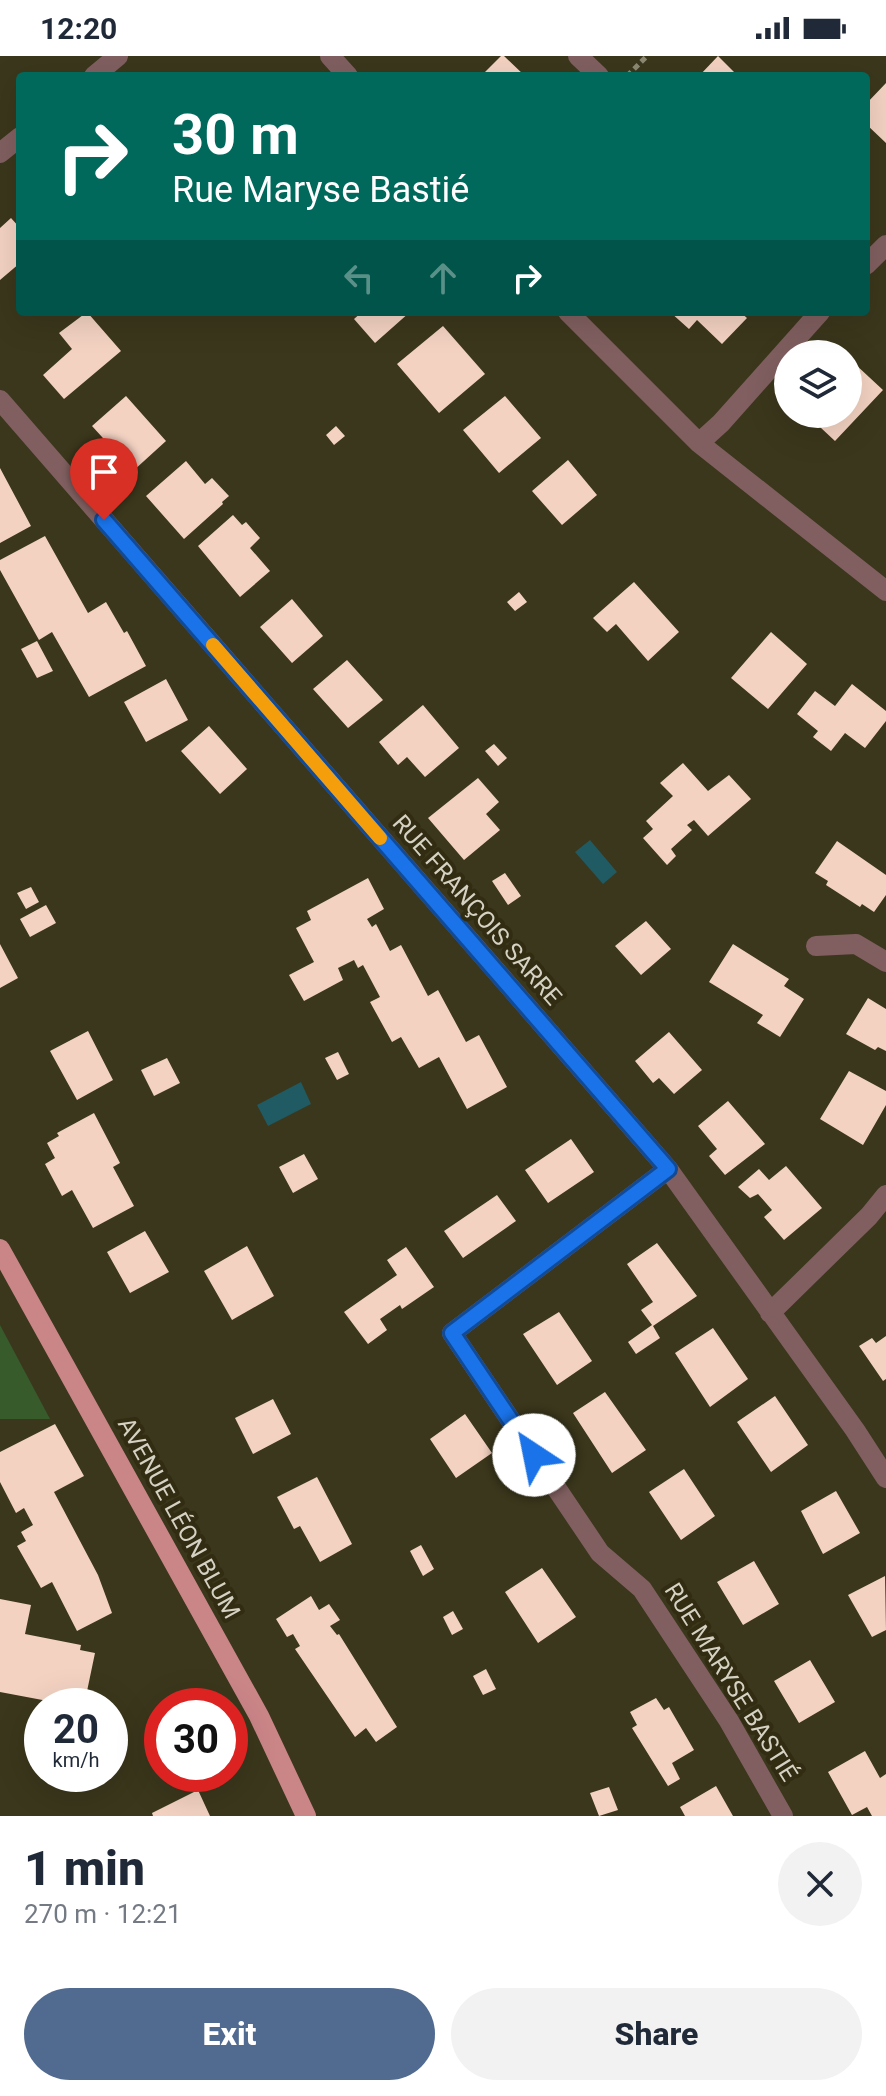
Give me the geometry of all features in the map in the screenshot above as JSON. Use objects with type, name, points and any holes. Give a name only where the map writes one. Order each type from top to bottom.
[{"type":"main road","name":"AVENUE LÉON BLUM","points":[[0,1249],[259,1716],[306,1816]]},
{"type":"street","points":[[99,72],[118,56]]},
{"type":"street","points":[[330,56],[344,72]]},
{"type":"street","points":[[578,56],[595,72]]},
{"type":"street","points":[[0,153],[16,140]]},
{"type":"street","points":[[870,261],[886,245]]},
{"type":"street","points":[[572,316],[699,443],[886,591]]},
{"type":"street","points":[[699,443],[721,423],[816,316]]},
{"type":"street","name":"RUE FRANÇOIS SARRE","points":[[0,400],[668,1169],[886,1478]]},
{"type":"street","points":[[816,946],[856,944],[886,962]]},
{"type":"street","name":"RUE MARYSE BASTIÉ","points":[[668,1169],[452,1333],[600,1553],[642,1589],[729,1721],[783,1816]]},
{"type":"street","points":[[770,1313],[869,1216],[886,1195]]},
{"type":"path","points":[[631,72],[647,56]]},
{"type":"green space","points":[[0,1325],[50,1419],[0,1419]]},
{"type":"water","points":[[590,840],[617,872],[603,884],[575,852]]},
{"type":"water","points":[[301,1082],[311,1104],[268,1126],[257,1105]]},
{"type":"building","points":[[504,56],[521,72],[485,72]]},
{"type":"building","points":[[718,56],[734,72],[703,72]]},
{"type":"building","points":[[886,83],[886,143],[870,128],[870,100]]},
{"type":"building","points":[[11,218],[16,224],[16,266],[0,280],[0,228]]},
{"type":"building","points":[[82,316],[90,316],[121,351],[64,399],[43,375],[72,349],[59,333]]},
{"type":"building","points":[[357,316],[405,316],[375,343],[354,319]]},
{"type":"building","points":[[674,316],[747,318],[722,344],[697,320],[689,329]]},
{"type":"building","points":[[443,326],[485,374],[439,413],[397,364]]},
{"type":"building","points":[[862,370],[883,390],[862,412]]},
{"type":"building","points":[[126,396],[166,441],[133,471],[92,426]]},
{"type":"building","points":[[505,396],[541,438],[499,473],[463,430]]},
{"type":"building","points":[[336,426],[345,436],[334,445],[326,435]]},
{"type":"building","points":[[821,428],[847,428],[835,441]]},
{"type":"building","points":[[568,460],[597,495],[562,525],[532,491]]},
{"type":"building","points":[[186,461],[205,484],[212,478],[229,496],[184,539],[146,496]]},
{"type":"building","points":[[0,468],[31,526],[0,543]]},
{"type":"building","points":[[233,515],[242,525],[246,522],[260,538],[250,548],[270,571],[240,597],[198,546]]},
{"type":"building","points":[[45,536],[88,613],[106,602],[124,633],[127,631],[146,666],[89,697],[52,632],[39,640],[0,570],[0,560]]},
{"type":"building","points":[[634,582],[679,632],[648,661],[616,624],[607,632],[593,618]]},
{"type":"building","points":[[519,592],[527,602],[515,611],[507,602]]},
{"type":"building","points":[[292,599],[323,636],[292,663],[260,627]]},
{"type":"building","points":[[771,632],[807,664],[768,709],[731,678]]},
{"type":"building","points":[[37,641],[53,671],[37,678],[21,649]]},
{"type":"building","points":[[347,660],[383,700],[348,728],[313,689]]},
{"type":"building","points":[[166,679],[188,720],[146,742],[124,702]]},
{"type":"building","points":[[852,684],[886,711],[886,721],[865,748],[845,733],[831,751],[813,737],[818,731],[797,714],[815,691],[835,706]]},
{"type":"building","points":[[423,705],[459,748],[425,777],[407,757],[398,765],[379,742]]},
{"type":"building","points":[[209,726],[247,769],[220,794],[181,751]]},
{"type":"building","points":[[494,744],[507,758],[498,766],[485,751]]},
{"type":"building","points":[[683,763],[708,791],[729,775],[751,799],[708,836],[694,820],[687,825],[692,830],[671,849],[676,856],[667,865],[643,838],[653,829],[646,821],[673,796],[660,783]]},
{"type":"building","points":[[478,778],[499,802],[486,814],[500,830],[464,860],[428,818]]},
{"type":"building","points":[[837,841],[886,875],[886,895],[874,912],[862,904],[860,907],[826,885],[828,881],[815,873]]},
{"type":"building","points":[[505,873],[521,896],[508,905],[492,881]]},
{"type":"building","points":[[368,878],[384,909],[367,919],[372,927],[376,924],[390,951],[401,945],[428,996],[438,990],[466,1042],[479,1035],[507,1087],[467,1109],[439,1057],[419,1068],[401,1037],[392,1042],[370,1002],[380,997],[363,965],[358,968],[354,960],[338,968],[343,980],[304,1001],[289,975],[314,962],[296,928],[311,920],[307,911]]},
{"type":"building","points":[[31,887],[39,902],[26,909],[17,893]]},
{"type":"building","points":[[46,905],[56,923],[30,937],[20,919]]},
{"type":"building","points":[[646,921],[671,949],[641,975],[615,946]]},
{"type":"building","points":[[0,944],[18,978],[0,988]]},
{"type":"building","points":[[733,944],[789,979],[784,986],[804,999],[780,1037],[757,1023],[763,1015],[709,982]]},
{"type":"building","points":[[868,998],[886,1009],[886,1051],[878,1047],[875,1050],[846,1034]]},
{"type":"building","points":[[88,1031],[113,1080],[77,1100],[50,1051]]},
{"type":"building","points":[[669,1032],[702,1070],[674,1094],[659,1078],[653,1083],[635,1061]]},
{"type":"building","points":[[338,1052],[349,1074],[337,1080],[325,1058]]},
{"type":"building","points":[[167,1058],[180,1083],[154,1096],[141,1070]]},
{"type":"building","points":[[849,1071],[886,1091],[886,1105],[863,1145],[820,1119]]},
{"type":"building","points":[[728,1101],[765,1144],[725,1175],[709,1156],[717,1149],[698,1126]]},
{"type":"building","points":[[94,1113],[120,1163],[113,1167],[134,1206],[93,1228],[72,1190],[62,1196],[45,1164],[55,1158],[47,1143],[59,1136],[57,1133]]},
{"type":"building","points":[[571,1139],[594,1172],[548,1203],[525,1170]]},
{"type":"building","points":[[304,1154],[318,1179],[293,1193],[279,1167]]},
{"type":"building","points":[[786,1166],[822,1208],[784,1240],[764,1217],[772,1210],[758,1194],[750,1198],[738,1187],[759,1169],[769,1180]]},
{"type":"building","points":[[497,1195],[516,1221],[463,1258],[444,1231]]},
{"type":"building","points":[[145,1231],[169,1272],[130,1293],[107,1252]]},
{"type":"building","points":[[657,1243],[697,1296],[653,1326],[660,1338],[636,1354],[628,1342],[652,1325],[641,1310],[653,1302],[627,1264]]},
{"type":"building","points":[[247,1246],[274,1296],[232,1320],[204,1271]]},
{"type":"building","points":[[406,1247],[434,1287],[402,1309],[400,1305],[380,1319],[387,1330],[368,1344],[344,1312],[397,1275],[387,1260]]},
{"type":"building","points":[[559,1312],[592,1361],[557,1385],[523,1334]]},
{"type":"building","points":[[713,1328],[748,1379],[710,1407],[675,1353]]},
{"type":"building","points":[[886,1336],[886,1379],[883,1381],[859,1346],[872,1338],[876,1343]]},
{"type":"building","points":[[605,1392],[646,1450],[612,1473],[573,1413]]},
{"type":"building","points":[[775,1396],[808,1445],[771,1472],[737,1422]]},
{"type":"building","points":[[273,1399],[291,1434],[253,1454],[235,1418]]},
{"type":"building","points":[[465,1414],[492,1453],[456,1478],[430,1439]]},
{"type":"building","points":[[55,1424],[84,1476],[54,1492],[98,1575],[112,1613],[77,1631],[52,1582],[41,1588],[17,1546],[26,1541],[21,1532],[33,1525],[24,1508],[16,1513],[0,1482],[0,1452]]},
{"type":"building","points":[[684,1469],[715,1516],[681,1540],[649,1492]]},
{"type":"building","points":[[317,1477],[352,1544],[320,1562],[300,1526],[294,1529],[277,1497]]},
{"type":"building","points":[[836,1491],[860,1533],[823,1554],[801,1511]]},
{"type":"building","points":[[421,1545],[434,1569],[423,1576],[410,1551]]},
{"type":"building","points":[[754,1561],[779,1604],[743,1625],[717,1582]]},
{"type":"building","points":[[542,1568],[576,1617],[538,1643],[505,1592]]},
{"type":"building","points":[[885,1576],[886,1630],[872,1637],[848,1595]]},
{"type":"building","points":[[311,1596],[319,1610],[329,1604],[340,1620],[330,1626],[339,1634],[397,1727],[376,1742],[366,1728],[355,1737],[295,1649],[300,1646],[293,1634],[287,1637],[276,1619]]},
{"type":"building","points":[[0,1599],[31,1605],[25,1634],[81,1645],[80,1650],[95,1653],[88,1688],[24,1688],[24,1697],[0,1692]]},
{"type":"building","points":[[453,1611],[463,1629],[452,1635],[443,1617]]},
{"type":"building","points":[[810,1660],[835,1702],[799,1723],[774,1681]]},
{"type":"building","points":[[486,1669],[496,1689],[483,1695],[473,1676]]},
{"type":"building","points":[[656,1698],[664,1710],[669,1707],[694,1750],[672,1763],[680,1779],[668,1786],[632,1728],[637,1725],[630,1712]]},
{"type":"building","points":[[865,1751],[880,1778],[886,1774],[886,1816],[872,1816],[867,1807],[852,1815],[828,1772]]},
{"type":"building","points":[[716,1786],[733,1816],[685,1816],[680,1807]]},
{"type":"building","points":[[609,1787],[618,1810],[599,1816],[590,1793]]},
{"type":"building","points":[[199,1792],[210,1816],[153,1816],[152,1813]]},
{"type":"slow traffic","points":[[213,645],[380,838]]},
{"type":"route","points":[[104,520],[668,1169],[452,1333],[534,1455]]}]
